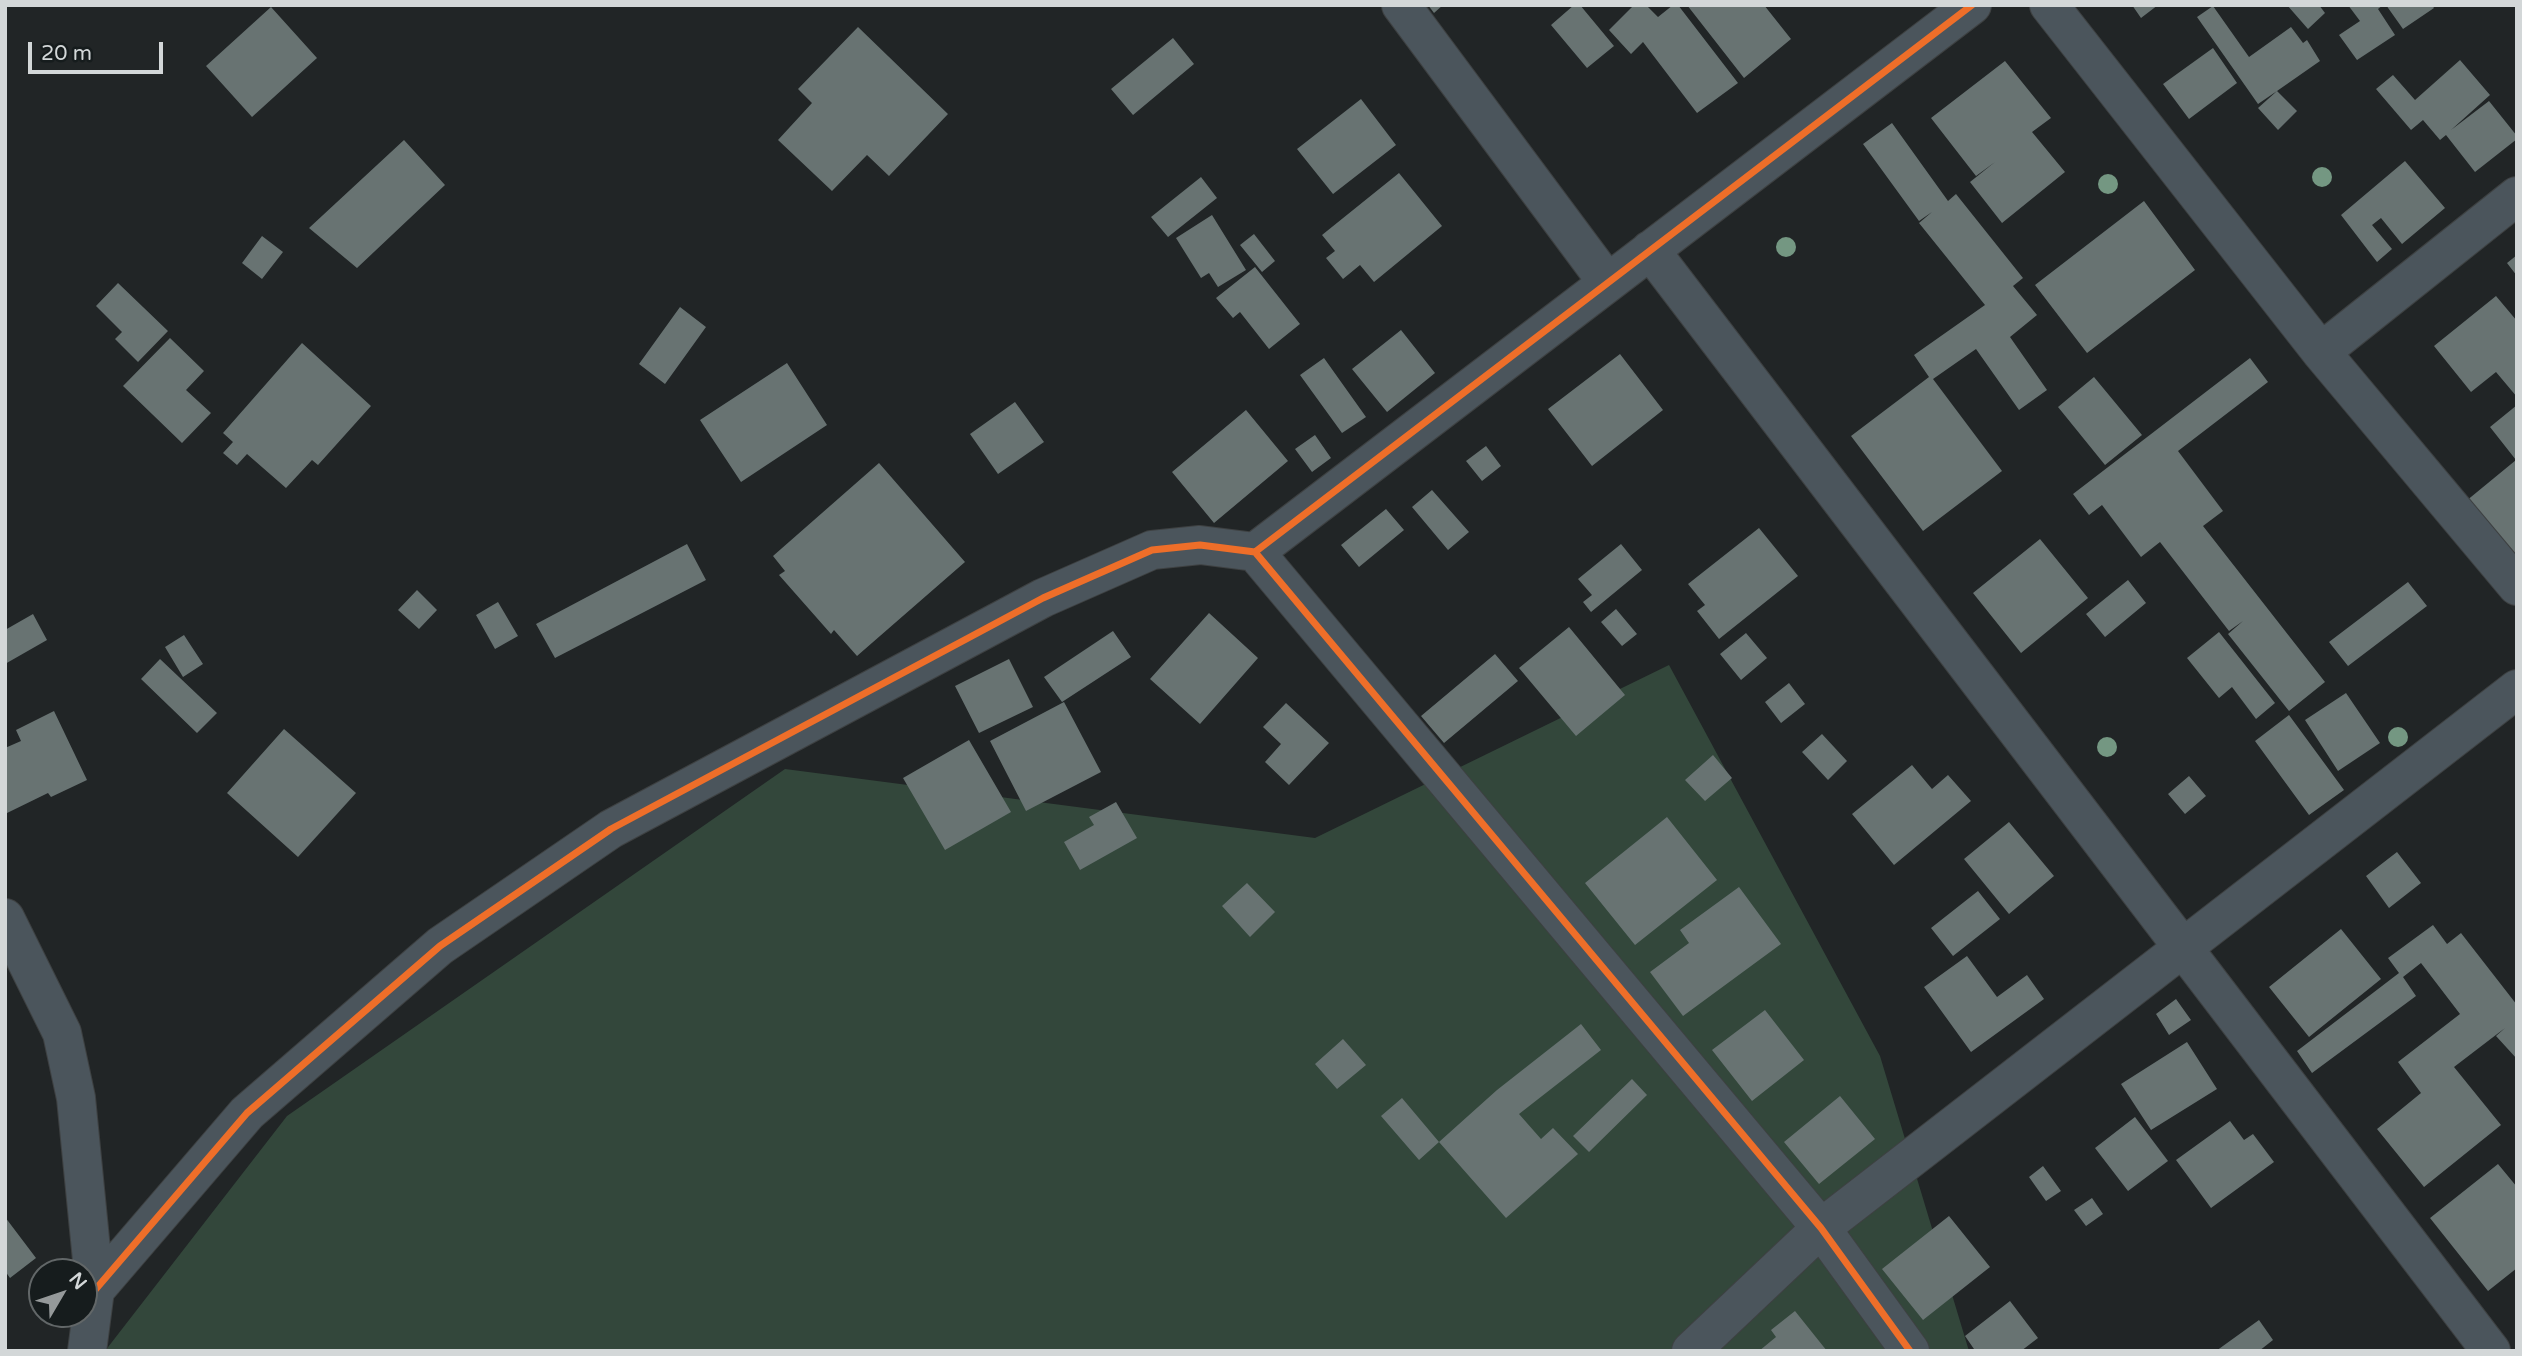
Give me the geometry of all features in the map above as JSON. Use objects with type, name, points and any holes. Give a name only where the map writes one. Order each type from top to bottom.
[{"type":"street","points":[[1401,5],[1607,282]]},
{"type":"street","points":[[1255,552],[1972,5]]},
{"type":"street","points":[[2049,5],[2321,352],[2517,586]]},
{"type":"street","points":[[2321,352],[2517,196]]},
{"type":"street","points":[[1650,250],[2491,1351]]},
{"type":"street","points":[[98,1285],[247,1113],[440,946],[611,829],[1043,598],[1152,550],[1200,545],[1255,552],[1821,1228],[1910,1351]]},
{"type":"street","points":[[1691,1351],[1821,1228],[2517,689]]},
{"type":"street","points":[[5,918],[62,1033],[76,1098],[91,1258]]},
{"type":"street","points":[[86,1350],[89,1328]]},
{"type":"green space","points":[[1669,665],[1880,1056],[1969,1351],[105,1351],[287,1116],[785,769],[1315,838]]},
{"type":"building","points":[[1428,5],[1443,5],[1434,13]]},
{"type":"building","points":[[1574,5],[1580,5],[1614,46],[1587,68],[1551,25]]},
{"type":"building","points":[[1634,5],[1646,5],[1658,17],[1673,5],[1678,5],[1738,83],[1697,113],[1643,42],[1631,54],[1609,30]]},
{"type":"building","points":[[1687,5],[1764,5],[1791,39],[1744,78]]},
{"type":"building","points":[[2132,5],[2158,5],[2141,18]]},
{"type":"building","points":[[2287,5],[2319,5],[2325,13],[2308,29]]},
{"type":"building","points":[[2348,5],[2383,5],[2378,9],[2395,35],[2357,60],[2339,35],[2360,21]]},
{"type":"building","points":[[2386,5],[2432,5],[2434,8],[2403,29]]},
{"type":"building","points":[[2213,6],[2249,57],[2291,27],[2303,43],[2307,40],[2320,61],[2258,104],[2197,17]]},
{"type":"building","points":[[271,7],[317,58],[252,117],[206,66]]},
{"type":"building","points":[[858,27],[948,114],[889,176],[867,155],[832,191],[778,140],[812,103],[798,89]]},
{"type":"building","points":[[1173,38],[1194,64],[1133,115],[1111,89]]},
{"type":"building","points":[[2213,48],[2237,83],[2189,119],[2163,84]]},
{"type":"building","points":[[2460,60],[2490,95],[2451,130],[2489,101],[2517,136],[2517,139],[2475,172],[2446,135],[2440,140],[2423,120],[2411,130],[2376,89],[2393,75],[2415,100]]},
{"type":"building","points":[[2005,61],[2051,118],[2032,132],[2065,172],[2002,223],[1970,182],[1995,162],[1976,176],[1931,118]]},
{"type":"building","points":[[2277,91],[2297,111],[2278,130],[2258,108]]},
{"type":"building","points":[[1361,99],[1396,145],[1333,194],[1297,149]]},
{"type":"building","points":[[1892,123],[1948,201],[1956,194],[2023,278],[2013,286],[2037,315],[2010,337],[2047,390],[2019,410],[1976,349],[1933,379],[2002,471],[1923,531],[1851,436],[1929,377],[1914,355],[1985,305],[1919,223],[1932,212],[1919,221],[1863,144]]},
{"type":"building","points":[[404,140],[445,185],[357,268],[309,228]]},
{"type":"building","points":[[2405,161],[2445,208],[2402,244],[2381,218],[2372,225],[2392,249],[2377,262],[2341,215]]},
{"type":"building","points":[[1399,173],[1442,226],[1374,282],[1360,265],[1343,279],[1326,258],[1335,251],[1322,235]]},
{"type":"building","points":[[1201,177],[1217,198],[1168,237],[1151,217]]},
{"type":"building","points":[[2144,201],[2195,270],[2087,353],[2035,285]]},
{"type":"building","points":[[1212,215],[1246,270],[1218,287],[1209,273],[1201,278],[1176,238]]},
{"type":"building","points":[[1254,234],[1275,261],[1262,272],[1240,245]]},
{"type":"building","points":[[262,236],[283,252],[262,279],[242,263]]},
{"type":"building","points":[[2517,255],[2517,276],[2507,263]]},
{"type":"building","points":[[1255,267],[1300,324],[1269,349],[1240,312],[1233,318],[1216,298]]},
{"type":"building","points":[[118,283],[168,331],[138,362],[115,339],[122,332],[96,306]]},
{"type":"building","points":[[2496,296],[2517,321],[2517,397],[2496,372],[2471,392],[2434,346]]},
{"type":"building","points":[[680,307],[706,327],[665,384],[639,364]]},
{"type":"building","points":[[1401,330],[1435,373],[1387,412],[1352,369]]},
{"type":"building","points":[[170,338],[204,371],[186,390],[211,413],[182,443],[123,386]]},
{"type":"building","points":[[302,343],[371,406],[318,465],[312,460],[286,488],[247,454],[237,465],[223,453],[233,442],[223,433]]},
{"type":"building","points":[[1620,354],[1663,410],[1592,466],[1548,409]]},
{"type":"building","points":[[1324,358],[1366,417],[1342,433],[1300,375]]},
{"type":"building","points":[[2250,358],[2268,382],[2178,451],[2223,511],[2203,526],[2325,682],[2289,711],[2228,634],[2243,621],[2229,631],[2160,542],[2141,557],[2102,505],[2089,515],[2073,494]]},
{"type":"building","points":[[787,363],[827,425],[741,482],[700,420]]},
{"type":"building","points":[[2094,377],[2142,435],[2105,465],[2058,407]]},
{"type":"building","points":[[1015,402],[1044,442],[998,474],[970,434]]},
{"type":"building","points":[[2517,405],[2517,558],[2460,506],[2516,460],[2490,427]]},
{"type":"building","points":[[1246,410],[1288,461],[1214,523],[1172,472]]},
{"type":"building","points":[[1315,435],[1331,458],[1312,472],[1295,449]]},
{"type":"building","points":[[1486,446],[1501,466],[1482,481],[1466,461]]},
{"type":"building","points":[[879,463],[965,562],[857,656],[834,630],[831,634],[779,575],[785,571],[773,556]]},
{"type":"building","points":[[1432,490],[1469,532],[1448,550],[1412,507]]},
{"type":"building","points":[[1386,509],[1404,530],[1359,567],[1341,545]]},
{"type":"building","points":[[1759,528],[1798,576],[1719,639],[1697,611],[1705,605],[1688,584]]},
{"type":"building","points":[[2040,539],[2088,598],[2021,653],[1973,593]]},
{"type":"building","points":[[687,544],[706,580],[555,658],[536,624]]},
{"type":"building","points":[[1621,544],[1642,570],[1591,612],[1583,602],[1592,595],[1578,579]]},
{"type":"building","points":[[2128,580],[2146,603],[2105,637],[2086,614]]},
{"type":"building","points":[[2408,582],[2427,606],[2348,666],[2329,642]]},
{"type":"building","points":[[417,590],[437,610],[419,629],[398,610]]},
{"type":"building","points":[[498,602],[518,636],[495,649],[476,615]]},
{"type":"building","points":[[1616,609],[1637,634],[1622,646],[1601,622]]},
{"type":"building","points":[[1209,613],[1258,658],[1200,724],[1150,679]]},
{"type":"building","points":[[33,614],[47,640],[5,664],[5,630]]},
{"type":"building","points":[[1569,627],[1625,695],[1576,736],[1519,668]]},
{"type":"building","points":[[1113,631],[1131,657],[1062,702],[1044,677]]},
{"type":"building","points":[[2219,632],[2275,703],[2256,719],[2232,687],[2219,698],[2187,658]]},
{"type":"building","points":[[1746,633],[1767,658],[1741,680],[1720,654]]},
{"type":"building","points":[[184,635],[203,664],[183,677],[165,647]]},
{"type":"building","points":[[1495,654],[1518,681],[1444,743],[1421,716]]},
{"type":"building","points":[[160,659],[217,713],[197,733],[141,679]]},
{"type":"building","points":[[1009,659],[1033,707],[979,733],[955,686]]},
{"type":"building","points":[[1789,683],[1805,704],[1781,723],[1765,702]]},
{"type":"building","points":[[2346,693],[2380,743],[2338,771],[2305,720]]},
{"type":"building","points":[[1064,702],[1101,772],[1026,811],[990,741]]},
{"type":"building","points":[[1286,703],[1329,743],[1289,785],[1265,762],[1281,744],[1263,727]]},
{"type":"building","points":[[54,711],[87,780],[51,797],[48,793],[5,814],[5,748],[21,741],[16,730]]},
{"type":"building","points":[[2289,715],[2344,790],[2309,815],[2255,741]]},
{"type":"building","points":[[284,729],[356,793],[298,857],[227,793]]},
{"type":"building","points":[[1822,734],[1847,761],[1828,780],[1802,752]]},
{"type":"building","points":[[969,740],[1011,812],[945,850],[903,778]]},
{"type":"building","points":[[1713,755],[1732,778],[1705,801],[1685,780]]},
{"type":"building","points":[[1912,765],[1932,789],[1948,775],[1971,801],[1894,865],[1852,814]]},
{"type":"building","points":[[2189,776],[2206,796],[2185,814],[2168,794]]},
{"type":"building","points":[[1116,802],[1137,838],[1080,870],[1064,842],[1094,825],[1089,817]]},
{"type":"building","points":[[1667,817],[1717,880],[1635,945],[1585,883]]},
{"type":"building","points":[[2009,822],[2054,876],[2009,914],[1964,859]]},
{"type":"building","points":[[2397,852],[2421,883],[2389,908],[2366,876]]},
{"type":"building","points":[[1247,883],[1275,912],[1250,937],[1222,906]]},
{"type":"building","points":[[1739,887],[1781,944],[1683,1016],[1650,972],[1689,943],[1680,930]]},
{"type":"building","points":[[1978,891],[2000,919],[1953,956],[1931,928]]},
{"type":"building","points":[[2433,925],[2447,944],[2461,933],[2517,1005],[2517,1059],[2496,1036],[2505,1028],[2454,1067],[2501,1125],[2424,1187],[2377,1129],[2421,1093],[2398,1062],[2460,1014],[2421,963],[2403,977],[2416,996],[2312,1073],[2297,1051],[2399,973],[2388,958]]},
{"type":"building","points":[[2341,929],[2381,979],[2309,1037],[2269,987]]},
{"type":"building","points":[[1967,956],[1997,997],[2027,975],[2044,999],[1971,1052],[1924,987]]},
{"type":"building","points":[[2176,999],[2191,1020],[2169,1035],[2156,1014]]},
{"type":"building","points":[[1765,1010],[1804,1060],[1752,1101],[1712,1050]]},
{"type":"building","points":[[1581,1024],[1601,1050],[1519,1114],[1541,1139],[1553,1128],[1578,1154],[1506,1218],[1439,1142],[1497,1090]]},
{"type":"building","points":[[1343,1039],[1366,1065],[1337,1089],[1315,1064]]},
{"type":"building","points":[[2187,1042],[2217,1089],[2151,1130],[2121,1084]]},
{"type":"building","points":[[1632,1079],[1647,1095],[1589,1152],[1573,1136]]},
{"type":"building","points":[[1840,1096],[1875,1139],[1819,1184],[1784,1142]]},
{"type":"building","points":[[1402,1098],[1439,1142],[1419,1160],[1381,1116]]},
{"type":"building","points":[[2135,1117],[2168,1161],[2128,1191],[2095,1148]]},
{"type":"building","points":[[2230,1121],[2244,1140],[2253,1134],[2274,1162],[2211,1208],[2176,1160]]},
{"type":"building","points":[[2498,1164],[2517,1187],[2517,1268],[2488,1291],[2430,1218]]},
{"type":"building","points":[[2043,1166],[2061,1191],[2046,1201],[2029,1177]]},
{"type":"building","points":[[2092,1198],[2103,1214],[2086,1226],[2074,1210]]},
{"type":"building","points":[[1949,1216],[1990,1267],[1923,1320],[1882,1269]]},
{"type":"building","points":[[5,1217],[36,1258],[28,1258],[28,1264],[10,1278],[5,1271]]},
{"type":"building","points":[[2010,1301],[2038,1338],[2021,1351],[1971,1351],[1974,1349],[1965,1336]]},
{"type":"building","points":[[1795,1311],[1827,1351],[1759,1351],[1776,1337],[1771,1330]]},
{"type":"building","points":[[2259,1320],[2273,1340],[2259,1351],[2216,1351]]},
{"type":"cycle path","points":[[1910,1351],[1821,1228],[1255,552],[1972,5]]},
{"type":"cycle path","points":[[98,1287],[247,1113],[440,946],[611,829],[1043,598],[1152,550],[1200,545],[1255,552]]}]
